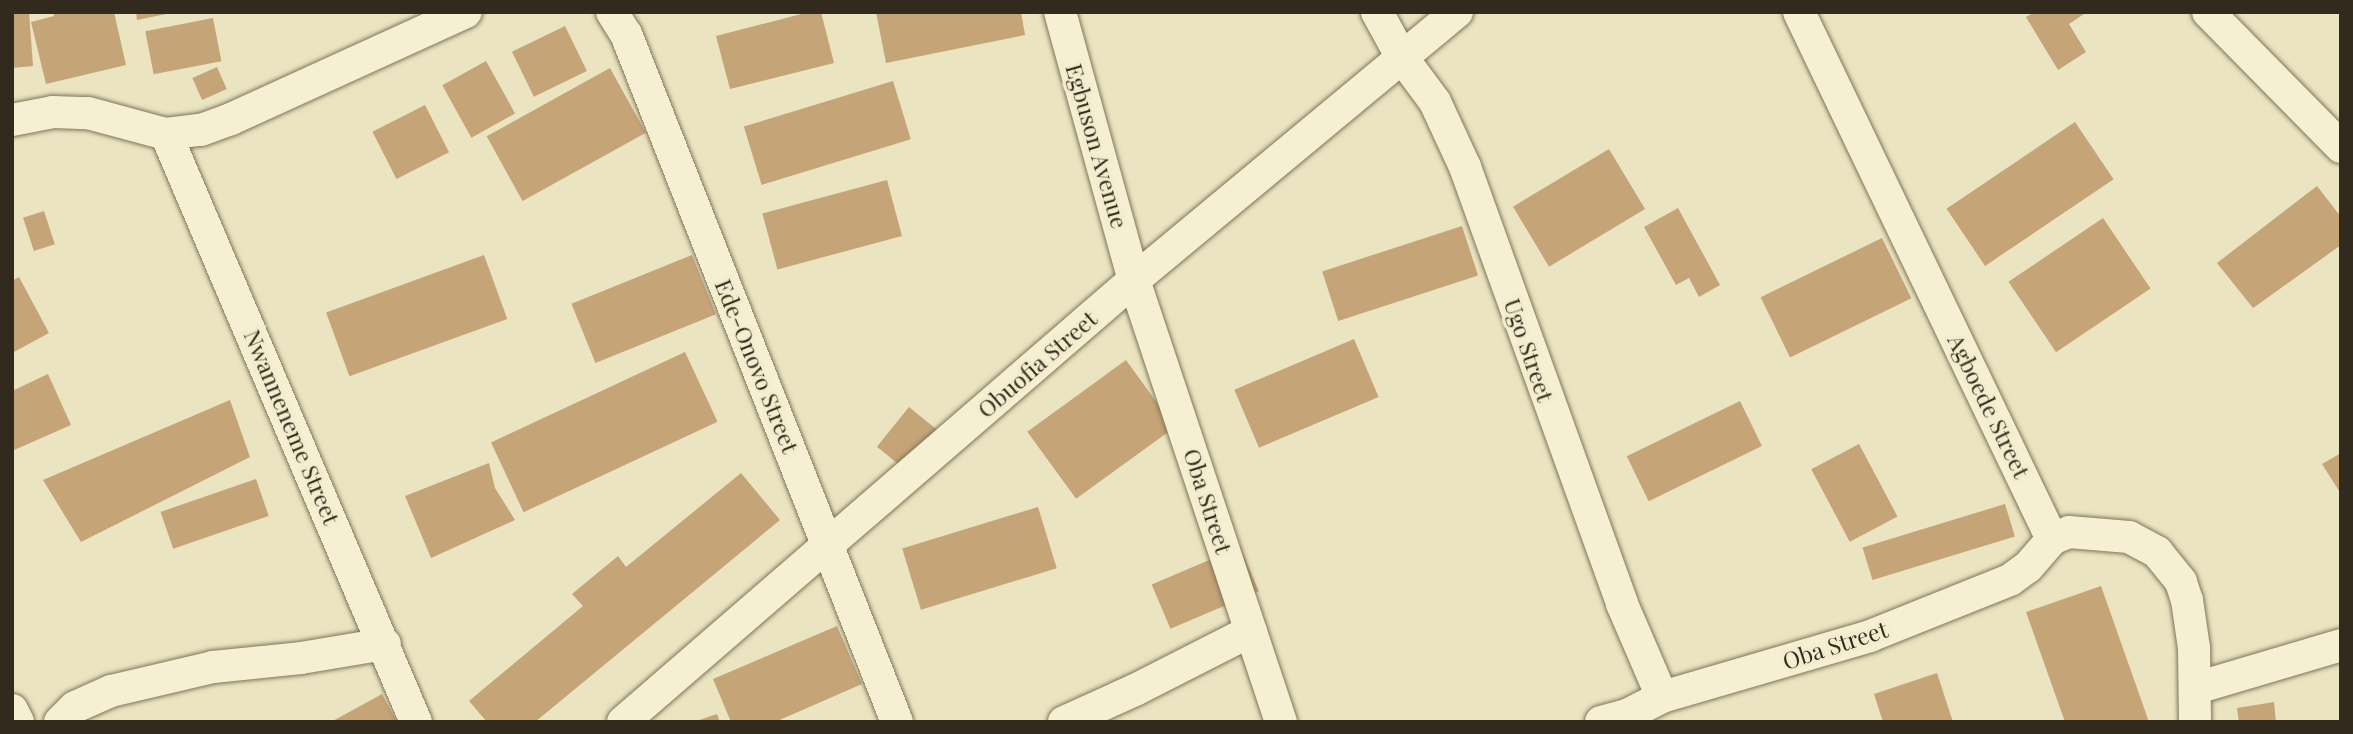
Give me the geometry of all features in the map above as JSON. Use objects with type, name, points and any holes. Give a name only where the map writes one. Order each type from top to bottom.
[{"type":"street","points":[[12,120],[53,112],[88,113],[166,134],[201,130],[231,119],[466,12]]},
{"type":"street","name":"Ede-Onovo Street","points":[[612,12],[626,34],[897,722]]},
{"type":"street","name":"Egbuson Avenue","points":[[1060,12],[1134,280]]},
{"type":"street","name":"Ugo Street","points":[[1377,12],[1401,56],[1435,102],[1465,167],[1622,604],[1662,697]]},
{"type":"street","name":"Obuofia Street","points":[[623,722],[829,547],[1134,280],[1457,12]]},
{"type":"street","name":"Agboede Street","points":[[1799,12],[2052,538]]},
{"type":"street","points":[[2208,12],[2341,147]]},
{"type":"street","name":"Nwanneneme Street","points":[[166,134],[416,722]]},
{"type":"street","name":"Oba Street","points":[[1134,280],[1281,722]]},
{"type":"street","points":[[2052,538],[2069,532],[2129,537],[2144,543],[2171,565],[2187,600],[2196,688],[2194,722]]},
{"type":"street","name":"Oba Street","points":[[1620,720],[1662,697],[1870,636],[2010,580],[2028,567],[2052,538]]},
{"type":"street","points":[[1064,722],[1135,690],[1251,631]]},
{"type":"street","points":[[60,722],[75,707],[124,688],[213,667],[301,658],[385,644]]},
{"type":"street","points":[[2196,688],[2341,645]]},
{"type":"street","points":[[12,710],[18,722]]},
{"type":"building","points":[[12,12],[29,12],[33,66],[12,68]]},
{"type":"building","points":[[53,12],[114,12],[126,65],[46,84],[31,22],[54,16]]},
{"type":"building","points":[[136,12],[171,12],[171,13],[137,20]]},
{"type":"building","points":[[809,12],[821,12],[834,63],[730,89],[716,36]]},
{"type":"building","points":[[876,12],[1021,12],[1025,35],[886,63]]},
{"type":"building","points":[[2035,12],[2087,12],[2069,24],[2086,52],[2058,70],[2026,17]]},
{"type":"building","points":[[213,18],[221,61],[154,74],[145,31]]},
{"type":"building","points":[[565,26],[587,71],[534,97],[512,52]]},
{"type":"building","points":[[486,61],[515,113],[471,138],[442,85]]},
{"type":"building","points":[[217,67],[227,89],[202,100],[192,78]]},
{"type":"building","points":[[610,68],[646,133],[523,201],[487,136]]},
{"type":"building","points":[[893,81],[911,139],[762,185],[744,127]]},
{"type":"building","points":[[425,105],[449,152],[396,179],[372,132]]},
{"type":"building","points":[[2075,122],[2114,179],[1985,266],[1946,209]]},
{"type":"building","points":[[1609,149],[1645,209],[1549,267],[1513,207]]},
{"type":"building","points":[[887,180],[902,236],[777,269],[762,213]]},
{"type":"building","points":[[2317,186],[2341,217],[2341,245],[2253,308],[2217,263]]},
{"type":"building","points":[[1678,208],[1720,285],[1699,297],[1689,278],[1676,285],[1644,227]]},
{"type":"building","points":[[44,211],[55,244],[34,251],[23,218]]},
{"type":"building","points":[[2103,218],[2151,288],[2056,352],[2008,282]]},
{"type":"building","points":[[1462,226],[1478,275],[1338,321],[1322,271]]},
{"type":"building","points":[[1882,238],[1911,298],[1790,357],[1761,297]]},
{"type":"building","points":[[484,255],[507,319],[349,376],[326,312]]},
{"type":"building","points":[[692,255],[716,314],[595,363],[571,304]]},
{"type":"building","points":[[19,277],[49,333],[12,353],[12,281]]},
{"type":"building","points":[[1354,339],[1379,397],[1259,448],[1234,390]]},
{"type":"building","points":[[685,352],[718,422],[524,512],[491,442]]},
{"type":"building","points":[[1126,360],[1175,427],[1076,499],[1027,432]]},
{"type":"building","points":[[48,374],[71,425],[12,451],[12,391]]},
{"type":"building","points":[[230,400],[250,457],[81,542],[43,480]]},
{"type":"building","points":[[1740,401],[1762,446],[1649,501],[1627,456]]},
{"type":"building","points":[[909,407],[937,430],[905,469],[877,447]]},
{"type":"building","points":[[1859,444],[1897,516],[1850,542],[1811,469]]},
{"type":"building","points":[[2341,453],[2341,494],[2322,464]]},
{"type":"building","points":[[489,463],[495,488],[515,520],[431,558],[405,496]]},
{"type":"building","points":[[741,473],[780,520],[535,722],[487,722],[469,701],[583,606],[572,594],[618,556],[626,567]]},
{"type":"building","points":[[256,479],[269,516],[173,549],[161,512]]},
{"type":"building","points":[[2005,504],[2015,537],[1872,580],[1863,548]]},
{"type":"building","points":[[1038,507],[1057,568],[921,610],[902,549]]},
{"type":"building","points":[[1240,547],[1259,591],[1170,629],[1152,585]]},
{"type":"building","points":[[2101,586],[2149,722],[2065,722],[2026,612]]},
{"type":"building","points":[[837,626],[862,684],[775,722],[731,722],[713,679]]},
{"type":"building","points":[[1937,673],[1953,722],[1883,722],[1874,694]]},
{"type":"building","points":[[382,694],[397,722],[331,722]]},
{"type":"building","points":[[2274,702],[2276,722],[2239,722],[2237,708]]},
{"type":"building","points":[[717,714],[720,722],[696,722],[696,721]]}]
